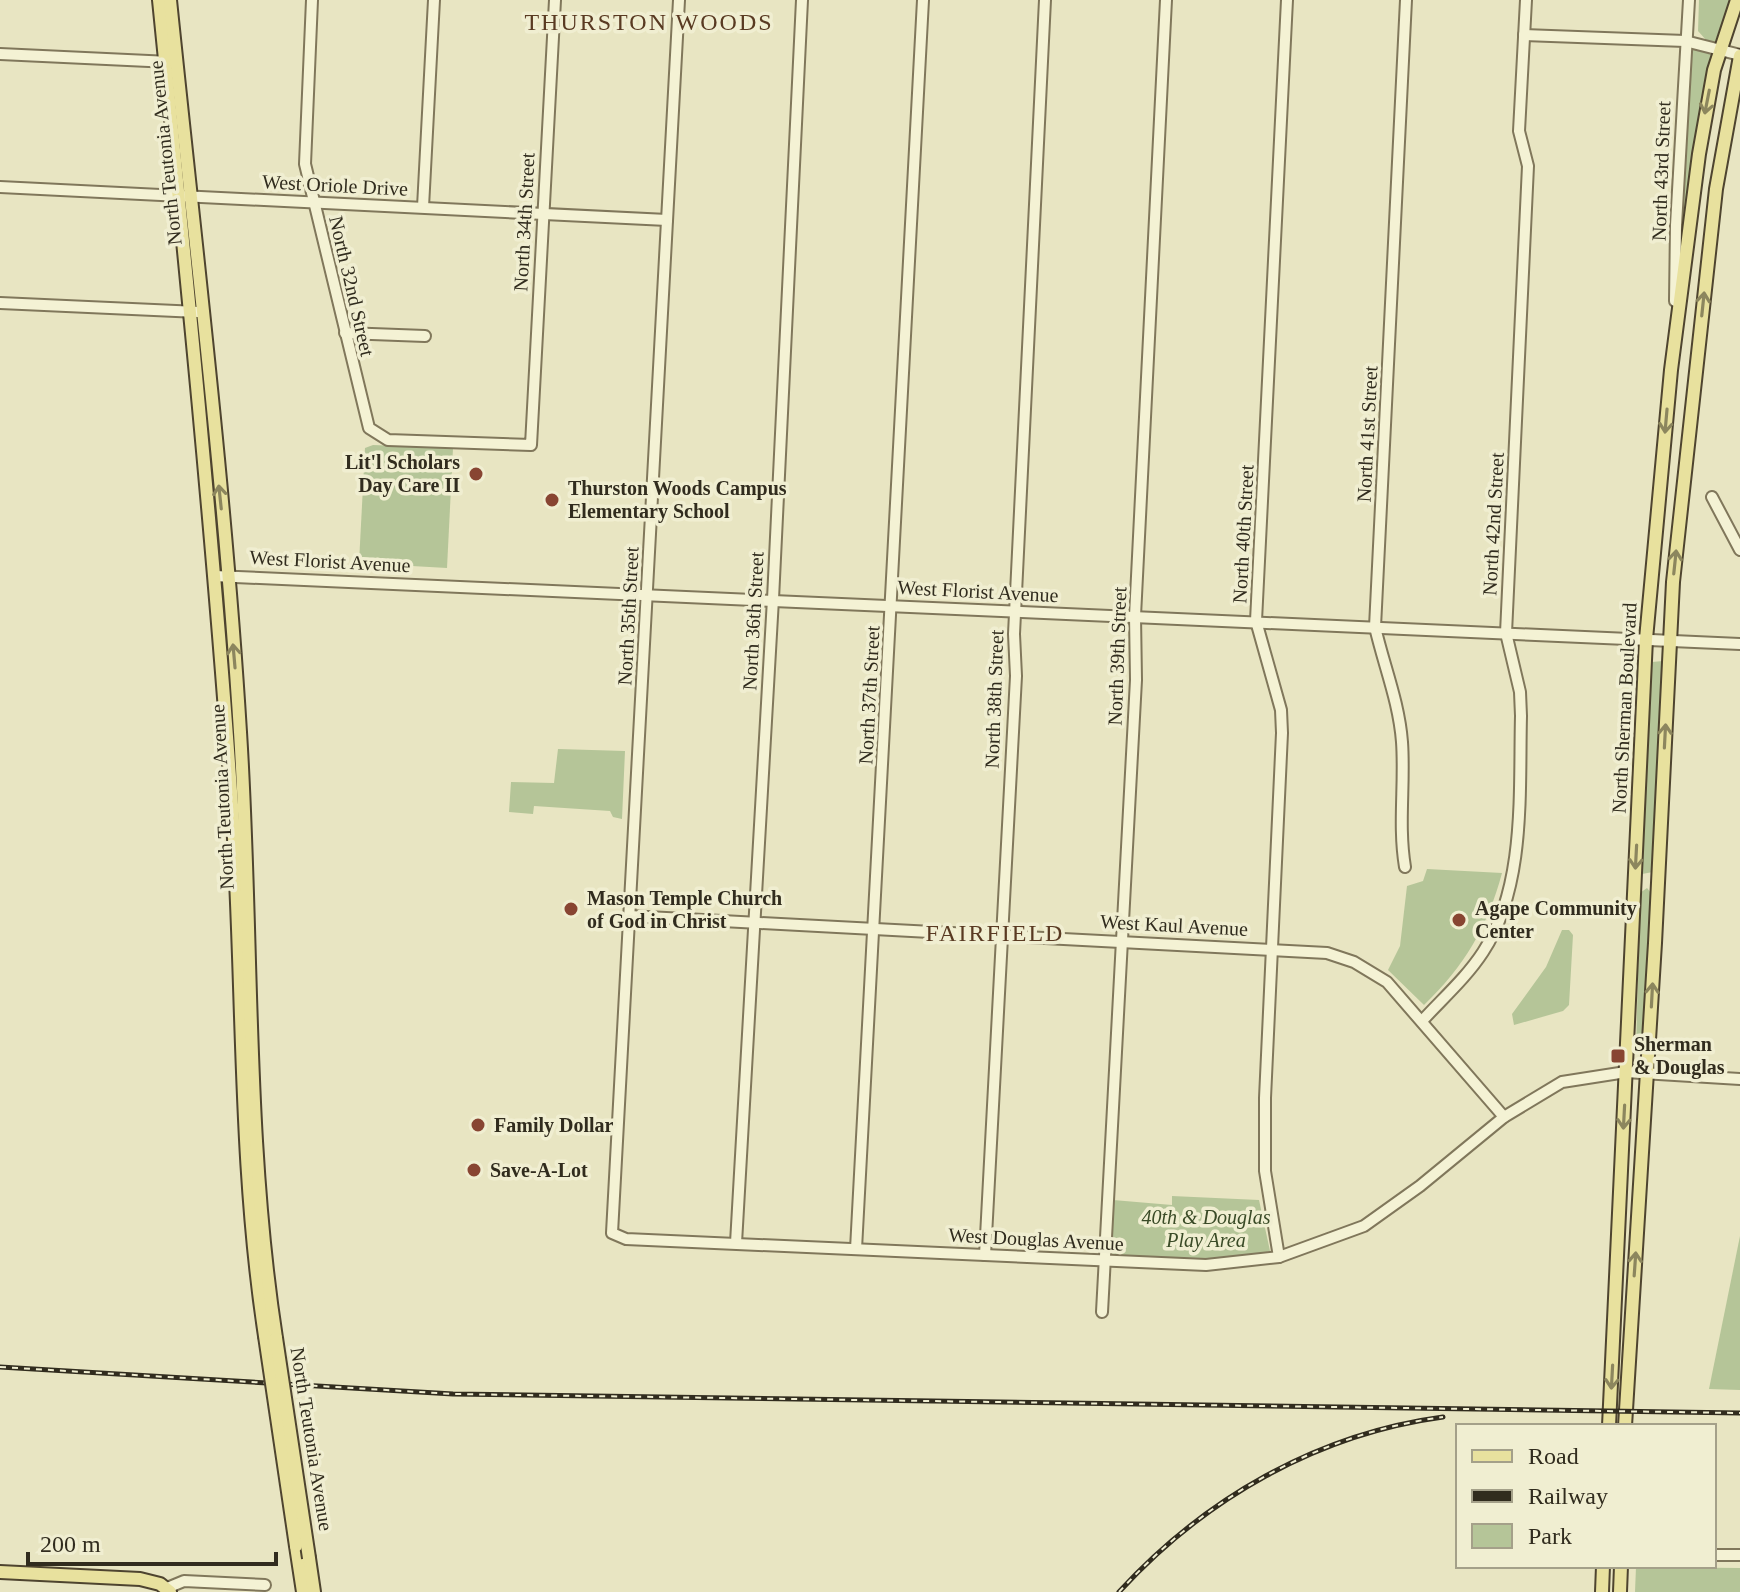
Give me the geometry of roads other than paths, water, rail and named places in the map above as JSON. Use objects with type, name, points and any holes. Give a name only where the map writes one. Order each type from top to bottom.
[{"type":"main road","name":"North Teutonia Avenue","points":[[159,0],[171,62]]},
{"type":"main road","name":"North Teutonia Avenue","points":[[170,0],[171,62],[184,196],[228,575],[240,734],[256,1148],[271,1337],[303,1592]]},
{"type":"main road","name":"North Sherman Boulevard","points":[[1609,1424],[1646,639],[1675,343],[1703,128],[1737,0]]},
{"type":"main road","name":"North Sherman Boulevard","points":[[1625,1424],[1674,569],[1716,189],[1740,55]]},
{"type":"main road","name":"North Teutonia Avenue","points":[[196,312],[234,835],[248,1193],[314,1592]]},
{"type":"main road","points":[[1602,1592],[1603,1568]]},
{"type":"main road","points":[[1620,1592],[1621,1568]]},
{"type":"main road","points":[[0,1572],[140,1579],[169,1590]]},
{"type":"street","name":"North 32nd Street","points":[[312,0],[304,155],[366,420],[374,435]]},
{"type":"street","points":[[423,207],[434,0]]},
{"type":"street","name":"North 34th Street","points":[[374,435],[388,440],[531,445],[555,0]]},
{"type":"street","name":"North 35th Street","points":[[612,1233],[679,0]]},
{"type":"street","name":"North 36th Street","points":[[736,1243],[756,923],[802,0]]},
{"type":"street","name":"North 37th Street","points":[[856,1249],[876,928],[923,0]]},
{"type":"street","name":"North 38th Street","points":[[985,1255],[1016,676],[1015,610],[1045,0]]},
{"type":"street","name":"North 39th Street","points":[[1102,1312],[1136,680],[1135,616],[1166,0]]},
{"type":"street","name":"North 40th Street","points":[[1279,1257],[1265,1171],[1265,1098],[1275,947],[1282,733],[1281,710],[1256,621],[1287,0]]},
{"type":"street","name":"North 41st Street","points":[[1405,867],[1400,838],[1402,743],[1394,689],[1375,627],[1406,0]]},
{"type":"street","name":"North 42nd Street","points":[[1422,1021],[1452,992],[1485,950],[1499,920],[1512,871],[1521,716],[1520,692],[1506,633],[1528,166],[1519,131],[1526,0]]},
{"type":"street","name":"North 43rd Street","points":[[1675,343],[1676,225],[1689,0]]},
{"type":"street","points":[[1524,35],[1685,41],[1740,55]]},
{"type":"street","points":[[0,54],[171,62]]},
{"type":"street","name":"West Oriole Drive","points":[[0,187],[667,220]]},
{"type":"street","points":[[0,303],[196,312]]},
{"type":"street","points":[[345,333],[425,336]]},
{"type":"street","points":[[1712,497],[1740,550]]},
{"type":"street","name":"West Florist Avenue","points":[[214,576],[1740,644]]},
{"type":"street","name":"West Kaul Avenue","points":[[629,916],[1275,947],[1327,953],[1354,962],[1387,982],[1504,1117]]},
{"type":"street","name":"West Douglas Avenue","points":[[612,1233],[626,1239],[1206,1265],[1279,1257],[1364,1226],[1420,1186],[1504,1117],[1562,1082],[1626,1072],[1740,1079]]},
{"type":"street","points":[[1716,1555],[1740,1555]]},
{"type":"street","points":[[169,1590],[184,1581],[265,1585]]},
{"type":"railway","points":[[0,1367],[453,1394],[1740,1413]]},
{"type":"railway","points":[[1119,1592],[1152,1558],[1188,1528],[1266,1476],[1351,1438],[1443,1417]]},
{"type":"place","name":"Lit'l Scholars Day Care II","points":[[476,474]]},
{"type":"place","name":"Thurston Woods Campus Elementary School","points":[[552,500]]},
{"type":"place","name":"Mason Temple Church of God in Christ","points":[[571,909]]},
{"type":"place","name":"Agape Community Center","points":[[1459,920]]},
{"type":"place","name":"Sherman & Douglas","points":[[1618,1056]]},
{"type":"place","name":"Family Dollar","points":[[478,1125]]},
{"type":"place","name":"Save-A-Lot","points":[[474,1170]]},
{"type":"district","name":"THURSTON WOODS","points":[[649,22]]},
{"type":"district","name":"FAIRFIELD","points":[[995,933]]},
{"type":"park label","name":"40th & Douglas Play Area","points":[[1206,1228]]}]
